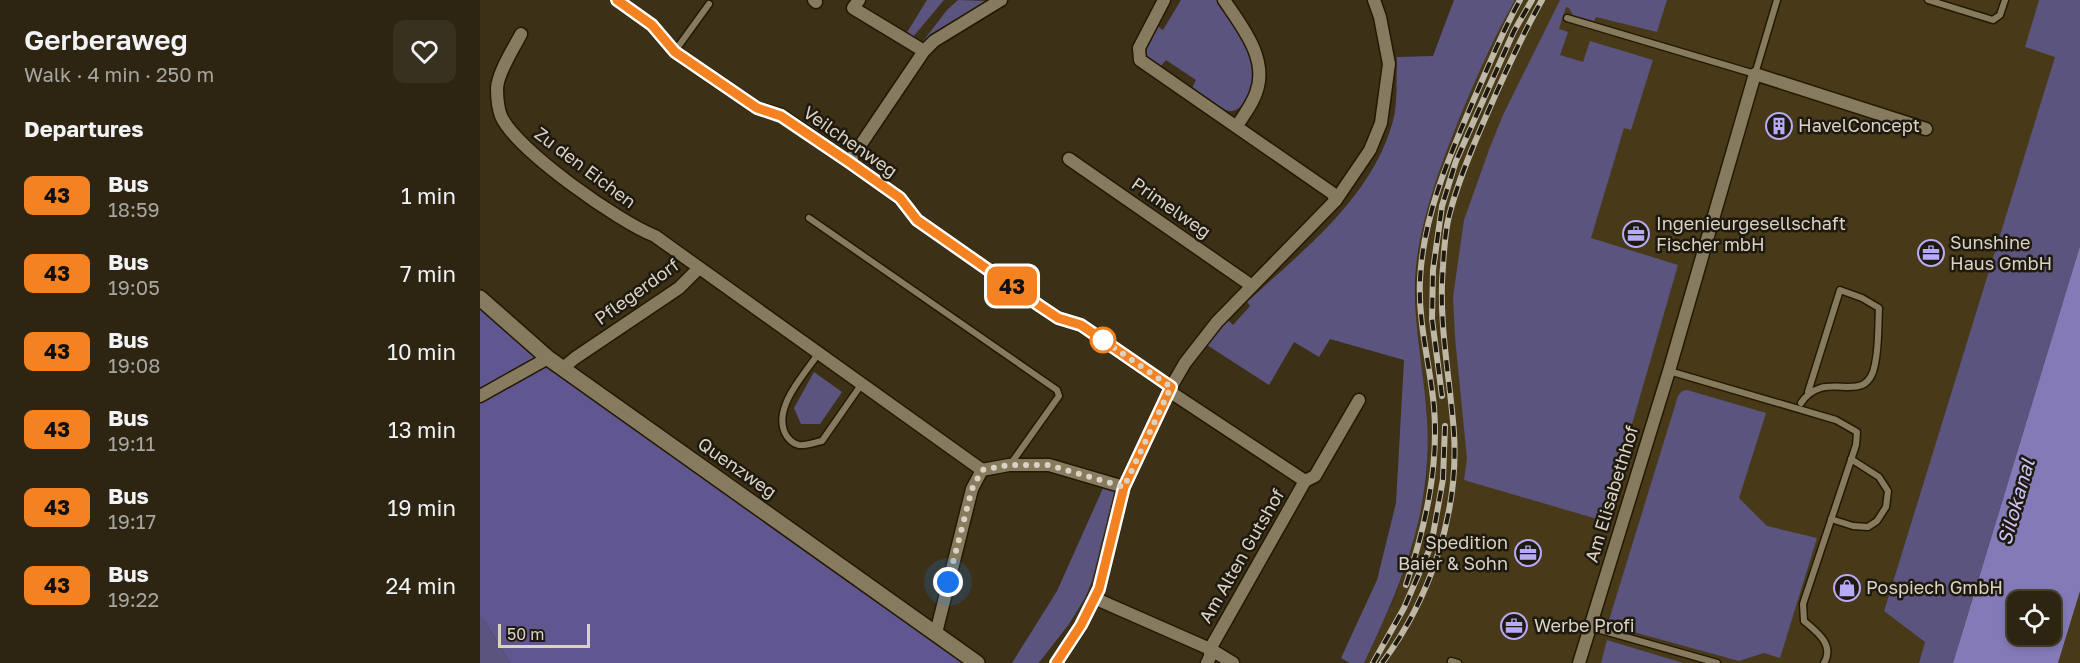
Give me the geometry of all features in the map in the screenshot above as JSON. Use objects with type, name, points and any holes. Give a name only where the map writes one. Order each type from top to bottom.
[{"type":"street","name":"Veilchenweg","points":[[617,0],[652,25],[675,52],[757,108],[781,116],[849,162],[900,198],[917,220],[1058,318],[1081,325],[1170,389]]},
{"type":"street","points":[[859,0],[853,9],[924,51]]},
{"type":"street","points":[[849,162],[933,41],[1001,0]]},
{"type":"street","points":[[1164,0],[1139,48],[1140,60],[1332,193],[1336,200]]},
{"type":"street","points":[[1224,0],[1252,42],[1260,68],[1256,93],[1237,126]]},
{"type":"street","points":[[1056,663],[1081,625],[1099,589],[1124,487],[1170,389],[1185,363],[1217,322],[1336,200],[1370,150],[1381,123],[1389,63],[1380,17],[1374,0]]},
{"type":"street","name":"Zu den Eichen","points":[[521,34],[506,62],[497,86],[501,117],[513,134],[526,149],[597,202],[639,230],[655,236],[699,268]]},
{"type":"street","points":[[1755,74],[1926,129]]},
{"type":"street","name":"Am Elisabethhof","points":[[1579,663],[1669,371],[1755,74]]},
{"type":"street","name":"Primelweg","points":[[1069,159],[1252,286]]},
{"type":"street","name":"Pflegerdorf","points":[[563,368],[679,288],[699,268],[982,470]]},
{"type":"street","name":"Quenzweg","points":[[480,298],[548,358],[977,663]]},
{"type":"street","points":[[480,396],[548,358]]},
{"type":"street","name":"Am Alten Gutshof","points":[[1170,389],[1305,481]]},
{"type":"street","name":"Am Alten Gutshof","points":[[1207,663],[1210,649],[1305,481],[1315,476],[1359,400]]},
{"type":"street","points":[[936,633],[970,495],[982,470],[1009,465],[1049,465],[1124,487]]},
{"type":"street","name":"Am Alten Gutshof","points":[[1094,598],[1210,649],[1233,663]]},
{"type":"lane","name":"Am Elisabethhof","points":[[1755,74],[1778,0]]},
{"type":"lane","points":[[1928,0],[1993,20],[2000,15],[2005,0]]},
{"type":"lane","points":[[675,52],[709,4]]},
{"type":"lane","points":[[1567,18],[1755,74]]},
{"type":"lane","points":[[809,218],[1057,390],[1059,396],[1009,465]]},
{"type":"lane","points":[[1801,403],[1808,392],[1840,290],[1862,298],[1879,308],[1875,365],[1871,377],[1864,385],[1853,388],[1830,385],[1808,392]]},
{"type":"lane","points":[[818,354],[786,403],[781,423],[787,437],[793,442],[799,445],[822,441],[861,385]]},
{"type":"lane","points":[[1669,371],[1836,420],[1857,432],[1851,459],[1803,604],[1804,621],[1819,633],[1827,645],[1827,658],[1824,663]]},
{"type":"lane","points":[[1831,519],[1853,526],[1868,527],[1877,521],[1886,507],[1888,491],[1879,477],[1851,459]]},
{"type":"lane","points":[[1590,627],[1717,663]]},
{"type":"lane","points":[[1451,661],[1458,663]]},
{"type":"shaded area","points":[[927,0],[944,0],[912,38],[906,34]]},
{"type":"shaded area","points":[[958,0],[986,1],[933,34],[922,45],[947,10]]},
{"type":"shaded area","points":[[1181,0],[1217,0],[1242,34],[1252,60],[1253,74],[1251,87],[1245,100],[1236,110],[1227,111],[1205,98],[1192,88],[1196,80],[1166,60],[1161,66],[1148,57],[1146,49],[1150,37],[1157,26],[1163,30]]},
{"type":"shaded area","points":[[1454,0],[1515,0],[1494,39],[1442,162],[1420,238],[1415,296],[1428,442],[1421,508],[1404,570],[1379,631],[1364,663],[1350,663],[1341,658],[1377,580],[1396,503],[1404,360],[1330,339],[1319,357],[1294,342],[1269,385],[1207,345],[1228,320],[1233,325],[1250,306],[1247,302],[1312,242],[1352,198],[1383,149],[1393,121],[1397,57],[1433,56]]},
{"type":"shaded area","points":[[1515,0],[2073,0],[1884,610],[1925,642],[1919,663],[1364,663],[1394,599],[1411,551],[1427,481],[1426,408],[1415,324],[1417,260],[1426,207],[1442,159],[1493,39]]},
{"type":"shaded area","points":[[1560,0],[1667,0],[1657,32],[1596,17],[1594,21],[1573,15],[1566,7],[1559,29],[1568,32],[1560,55],[1583,62],[1590,41],[1653,60],[1631,130],[1624,128],[1591,238],[1678,265],[1604,521],[1464,480],[1467,459],[1453,297],[1464,220],[1503,115]]},
{"type":"shaded area","points":[[2039,0],[2080,0],[2080,246],[1953,663],[1919,663],[1925,642],[1884,611],[2055,57],[2025,47]]},
{"type":"shaded area","points":[[480,307],[968,663],[510,663],[480,617]]},
{"type":"shaded area","points":[[814,372],[842,392],[820,424],[801,424],[794,408]]},
{"type":"shaded area","points":[[1687,390],[1766,413],[1739,498],[1767,526],[1817,538],[1780,658],[1764,653],[1739,661],[1615,627],[1609,620],[1678,396],[1682,391]]},
{"type":"shaded area","points":[[1104,486],[1115,488],[1092,581],[1085,598],[1069,624],[1038,663],[1012,663],[1057,591]]},
{"type":"shaded area","points":[[2080,591],[2080,663],[2058,663]]},
{"type":"shaded area","points":[[480,617],[484,620],[510,663],[480,663]]},
{"type":"shaded area","points":[[1607,640],[1683,663],[1601,663]]},
{"type":"water","name":"Silokanal","points":[[2080,246],[2080,591],[2058,663],[1953,663]]},
{"type":"railway","points":[[1406,585],[1425,519],[1434,452],[1434,407],[1422,328],[1420,296],[1422,256],[1426,233],[1455,143],[1507,24],[1520,0]]},
{"type":"railway","points":[[1442,396],[1432,319],[1433,270],[1442,206],[1456,161],[1514,31],[1532,0]]},
{"type":"railway","points":[[1382,663],[1399,638],[1427,583],[1438,554],[1452,494],[1454,433],[1442,308],[1444,254],[1449,216],[1461,177],[1481,127],[1513,56],[1542,0]]},
{"type":"railway","points":[[1373,663],[1404,608],[1431,546],[1443,479],[1445,426]]},
{"type":"bus line","name":"43","points":[[617,0],[652,25],[675,52],[757,108],[781,116],[900,198],[917,220],[1040,306],[1058,318],[1081,325],[1171,387],[1124,487],[1099,589],[1081,625],[1056,663]]},
{"type":"place","name":"HavelConcept","points":[[1779,126]]},
{"type":"place","name":"Ingenieurgesellschaft Fischer mbH","points":[[1636,234]]},
{"type":"place","name":"Sunshine Haus GmbH","points":[[1931,253]]},
{"type":"place","name":"Spedition Baier & Sohn","points":[[1528,553]]},
{"type":"place","name":"Pospiech GmbH","points":[[1847,588]]},
{"type":"place","name":"Werbe Profi","points":[[1514,626]]},
{"type":"route","points":[[948,582],[972,489],[982,470],[1009,465],[1049,465],[1083,473],[1124,487],[1171,387],[1103,340]]}]
